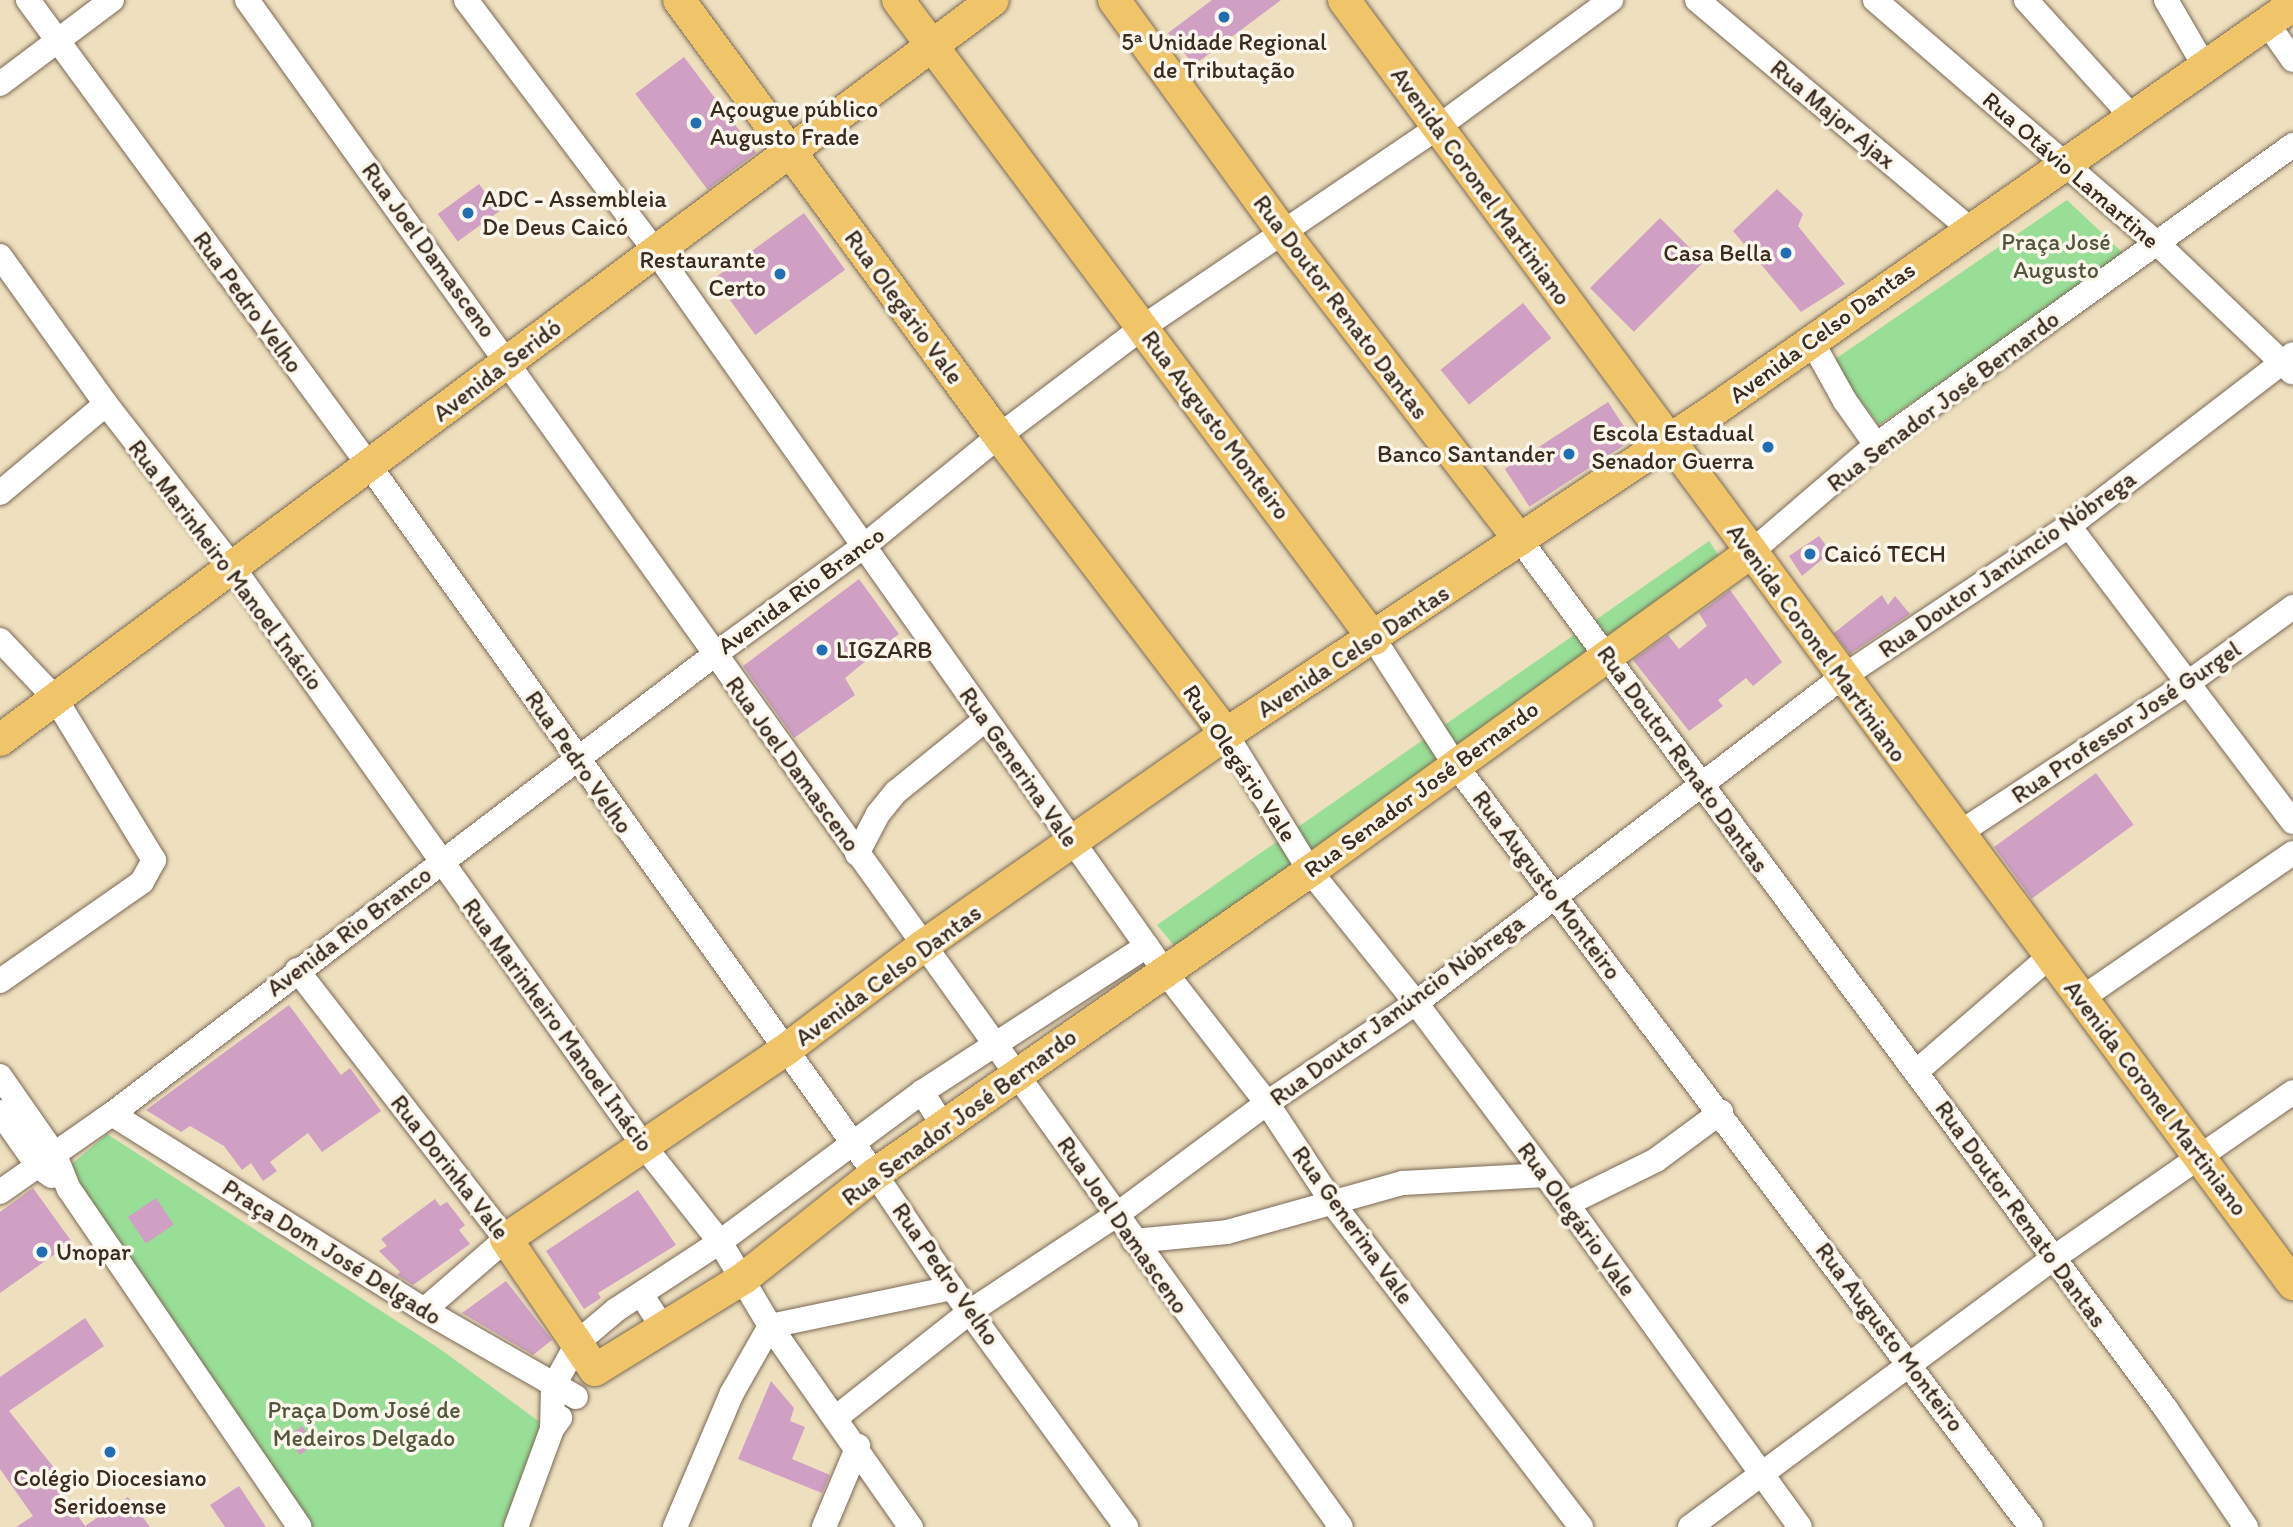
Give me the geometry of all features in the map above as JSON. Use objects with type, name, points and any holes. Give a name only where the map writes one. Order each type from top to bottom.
[{"type":"main road","name":"Rua Olegário Vale","points":[[679,0],[999,436],[1226,734]]},
{"type":"main road","name":"Rua Augusto Monteiro","points":[[898,0],[1374,639]]},
{"type":"main road","name":"Avenida Seridó","points":[[0,740],[232,566],[370,468],[509,360],[993,0]]},
{"type":"main road","name":"Rua Doutor Renato Dantas","points":[[1114,0],[1284,234],[1520,540]]},
{"type":"main road","name":"Avenida Coronel Martiniano","points":[[1343,0],[1841,678],[2201,1157],[2293,1284]]},
{"type":"main road","name":"Avenida Celso Dantas","points":[[506,1239],[783,1051],[923,946],[1073,844],[1226,734],[1374,639],[1668,439],[1969,228],[2134,119],[2293,5]]},
{"type":"main road","name":"Rua Senador José Bernardo","points":[[595,1370],[744,1278],[875,1174],[1310,871],[1454,763],[1750,553]]},
{"type":"main road","name":"Rua Dorinha Vale","points":[[506,1239],[595,1370]]},
{"type":"street","name":"Rua Pedro Velho","points":[[28,0],[56,42],[370,468],[783,1051],[875,1174],[952,1288],[1126,1527]]},
{"type":"street","points":[[0,83],[112,0]]},
{"type":"street","name":"Rua Joel Damasceno","points":[[247,0],[509,360],[714,655],[1014,1076],[1119,1213],[1134,1241],[1341,1527]]},
{"type":"street","name":"Rua Generina Vale","points":[[466,0],[656,252],[1073,844],[1165,972],[1267,1104],[1334,1205],[1581,1527]]},
{"type":"street","name":"Avenida Rio Branco","points":[[0,1192],[112,1114],[714,655],[864,546],[999,436],[1143,327],[1284,234],[1438,127],[1611,0]]},
{"type":"street","name":"Rua Major Ajax","points":[[1697,0],[1969,228]]},
{"type":"street","name":"Rua Otávio Lamartine","points":[[1875,0],[2157,243],[2290,363]]},
{"type":"street","points":[[2026,0],[2134,119]]},
{"type":"street","points":[[2166,0],[2205,67]]},
{"type":"street","points":[[2267,23],[2293,60]]},
{"type":"street","name":"Rua Senador José Bernardo","points":[[1750,553],[1876,445],[2293,145]]},
{"type":"street","name":"Rua Marinheiro Manoel Inácio","points":[[0,256],[106,404],[232,566],[644,1146],[720,1242],[744,1278],[770,1326],[838,1416],[911,1527]]},
{"type":"street","points":[[1811,340],[1845,401],[1876,445]]},
{"type":"street","name":"Rua Doutor Janúncio Nóbrega","points":[[838,1416],[971,1311],[1119,1213],[1267,1104],[1416,1003],[1703,787],[1841,678],[2069,526],[2290,363]]},
{"type":"street","points":[[0,493],[106,404]]},
{"type":"street","points":[[2069,526],[2293,822]]},
{"type":"street","name":"Rua Doutor Renato Dantas","points":[[1520,540],[2166,1409],[2246,1525]]},
{"type":"street","name":"Rua Professor José Gurgel","points":[[1958,834],[2188,683],[2293,607]]},
{"type":"street","name":"Rua Augusto Monteiro","points":[[1374,639],[1454,763],[1721,1112],[2031,1527]]},
{"type":"street","points":[[0,640],[55,698],[153,855],[149,875],[0,981]]},
{"type":"street","points":[[858,855],[878,814],[896,792],[986,719]]},
{"type":"street","name":"Rua Olegário Vale","points":[[1226,734],[1310,871],[1416,1003],[1567,1204],[1800,1527]]},
{"type":"street","points":[[2082,998],[2293,853]]},
{"type":"street","name":"Rua Senador José Bernardo","points":[[516,1527],[565,1392],[578,1342],[641,1294],[720,1242],[922,1092],[1147,946]]},
{"type":"street","points":[[1917,1072],[2050,956]]},
{"type":"street","name":"Rua Dorinha Vale","points":[[298,970],[506,1239]]},
{"type":"street","points":[[1069,999],[1087,1025]]},
{"type":"street","points":[[0,1076],[46,1160]]},
{"type":"street","points":[[922,1092],[943,1125]]},
{"type":"street","points":[[1690,1527],[2052,1259],[2293,1093]]},
{"type":"street","points":[[0,1112],[46,1160],[69,1189],[300,1527]]},
{"type":"street","points":[[1567,1204],[1656,1160],[1721,1112]]},
{"type":"street","name":"Praça Dom José Delgado","points":[[112,1114],[424,1310],[565,1392]]},
{"type":"street","points":[[1134,1241],[1227,1233],[1334,1205],[1403,1183],[1545,1175]]},
{"type":"street","points":[[788,1192],[813,1223]]},
{"type":"street","name":"Avenida Celso Dantas","points":[[424,1310],[506,1239]]},
{"type":"street","points":[[675,1527],[732,1393],[770,1326],[952,1288]]},
{"type":"street","points":[[641,1294],[663,1328]]},
{"type":"street","name":"Rua Senador José Bernardo","points":[[565,1392],[595,1370]]},
{"type":"street","points":[[824,1527],[858,1447]]},
{"type":"green space","name":"Praça José Augusto","points":[[2067,200],[2122,252],[2118,262],[1879,425],[1831,362]]},
{"type":"green space","points":[[1709,541],[1726,566],[1181,954],[1157,925]]},
{"type":"green space","name":"Praça Dom José de Medeiros Delgado","points":[[107,1134],[440,1349],[541,1423],[504,1527],[309,1527],[61,1173]]},
{"type":"building","name":"5ª Unidade Regional de Tributação","points":[[1212,0],[1281,0],[1194,65],[1168,33]]},
{"type":"building","name":"Açougue público Augusto Frade","points":[[684,57],[756,153],[708,190],[635,94]]},
{"type":"building","name":"ADC - Assembleia De Deus Caicó","points":[[479,184],[499,212],[458,241],[438,214]]},
{"type":"building","name":"Casa Bella","points":[[1777,189],[1803,214],[1798,226],[1845,284],[1801,312],[1733,231]]},
{"type":"building","name":"Restaurante Certo","points":[[804,213],[845,270],[755,335],[714,278]]},
{"type":"building","points":[[1660,218],[1704,262],[1634,332],[1590,288]]},
{"type":"building","points":[[1523,303],[1551,338],[1469,405],[1441,370]]},
{"type":"building","name":"Banco Santander","points":[[1608,402],[1633,440],[1529,507],[1505,469]]},
{"type":"building","name":"Caicó TECH","points":[[1819,536],[1831,552],[1802,576],[1789,556]]},
{"type":"building","name":"LIGZARB","points":[[859,579],[899,634],[845,678],[855,695],[794,738],[743,666]]},
{"type":"building","points":[[1730,590],[1782,662],[1753,686],[1746,678],[1718,700],[1723,706],[1689,731],[1633,660],[1668,635],[1679,649],[1707,626],[1699,613]]},
{"type":"building","points":[[1882,595],[1888,605],[1895,596],[1910,614],[1850,654],[1834,633]]},
{"type":"building","points":[[2096,773],[2134,825],[2032,899],[1994,847]]},
{"type":"building","points":[[289,1005],[341,1075],[350,1068],[381,1111],[322,1152],[308,1133],[270,1162],[277,1171],[263,1181],[251,1163],[242,1170],[224,1146],[190,1126],[181,1132],[146,1110]]},
{"type":"building","points":[[33,1188],[72,1242],[0,1293],[0,1212]]},
{"type":"building","points":[[638,1190],[676,1245],[598,1293],[601,1298],[584,1309],[546,1251]]},
{"type":"building","points":[[156,1198],[174,1225],[146,1244],[128,1217]]},
{"type":"building","points":[[435,1199],[440,1206],[447,1202],[465,1225],[459,1230],[470,1244],[413,1285],[397,1275],[400,1272],[379,1251],[387,1246],[381,1239]]},
{"type":"building","points":[[506,1281],[552,1340],[533,1355],[462,1313]]},
{"type":"building","points":[[85,1318],[104,1346],[9,1411],[55,1469],[51,1472],[62,1487],[59,1489],[85,1526],[128,1497],[150,1527],[16,1527],[33,1516],[0,1469],[0,1377]]},
{"type":"building","points":[[771,1381],[794,1408],[790,1421],[805,1427],[792,1459],[830,1475],[822,1493],[738,1459]]},
{"type":"building","points":[[302,1426],[315,1444],[300,1455],[287,1437]]},
{"type":"building","points":[[239,1486],[266,1527],[225,1527],[210,1505]]},
{"type":"place","name":"5ª Unidade Regional de Tributação","points":[[1224,17]]},
{"type":"place","name":"Açougue público Augusto Frade","points":[[696,123]]},
{"type":"place","name":"ADC - Assembleia De Deus Caicó","points":[[468,213]]},
{"type":"place","name":"Casa Bella","points":[[1786,253]]},
{"type":"place","name":"Restaurante Certo","points":[[780,274]]},
{"type":"place","name":"Escola Estadual Senador Guerra","points":[[1768,447]]},
{"type":"place","name":"Banco Santander","points":[[1569,454]]},
{"type":"place","name":"Caicó TECH","points":[[1810,554]]},
{"type":"place","name":"LIGZARB","points":[[822,650]]},
{"type":"place","name":"Unopar","points":[[42,1252]]},
{"type":"place","name":"Colégio Diocesiano Seridoense","points":[[110,1452]]}]
